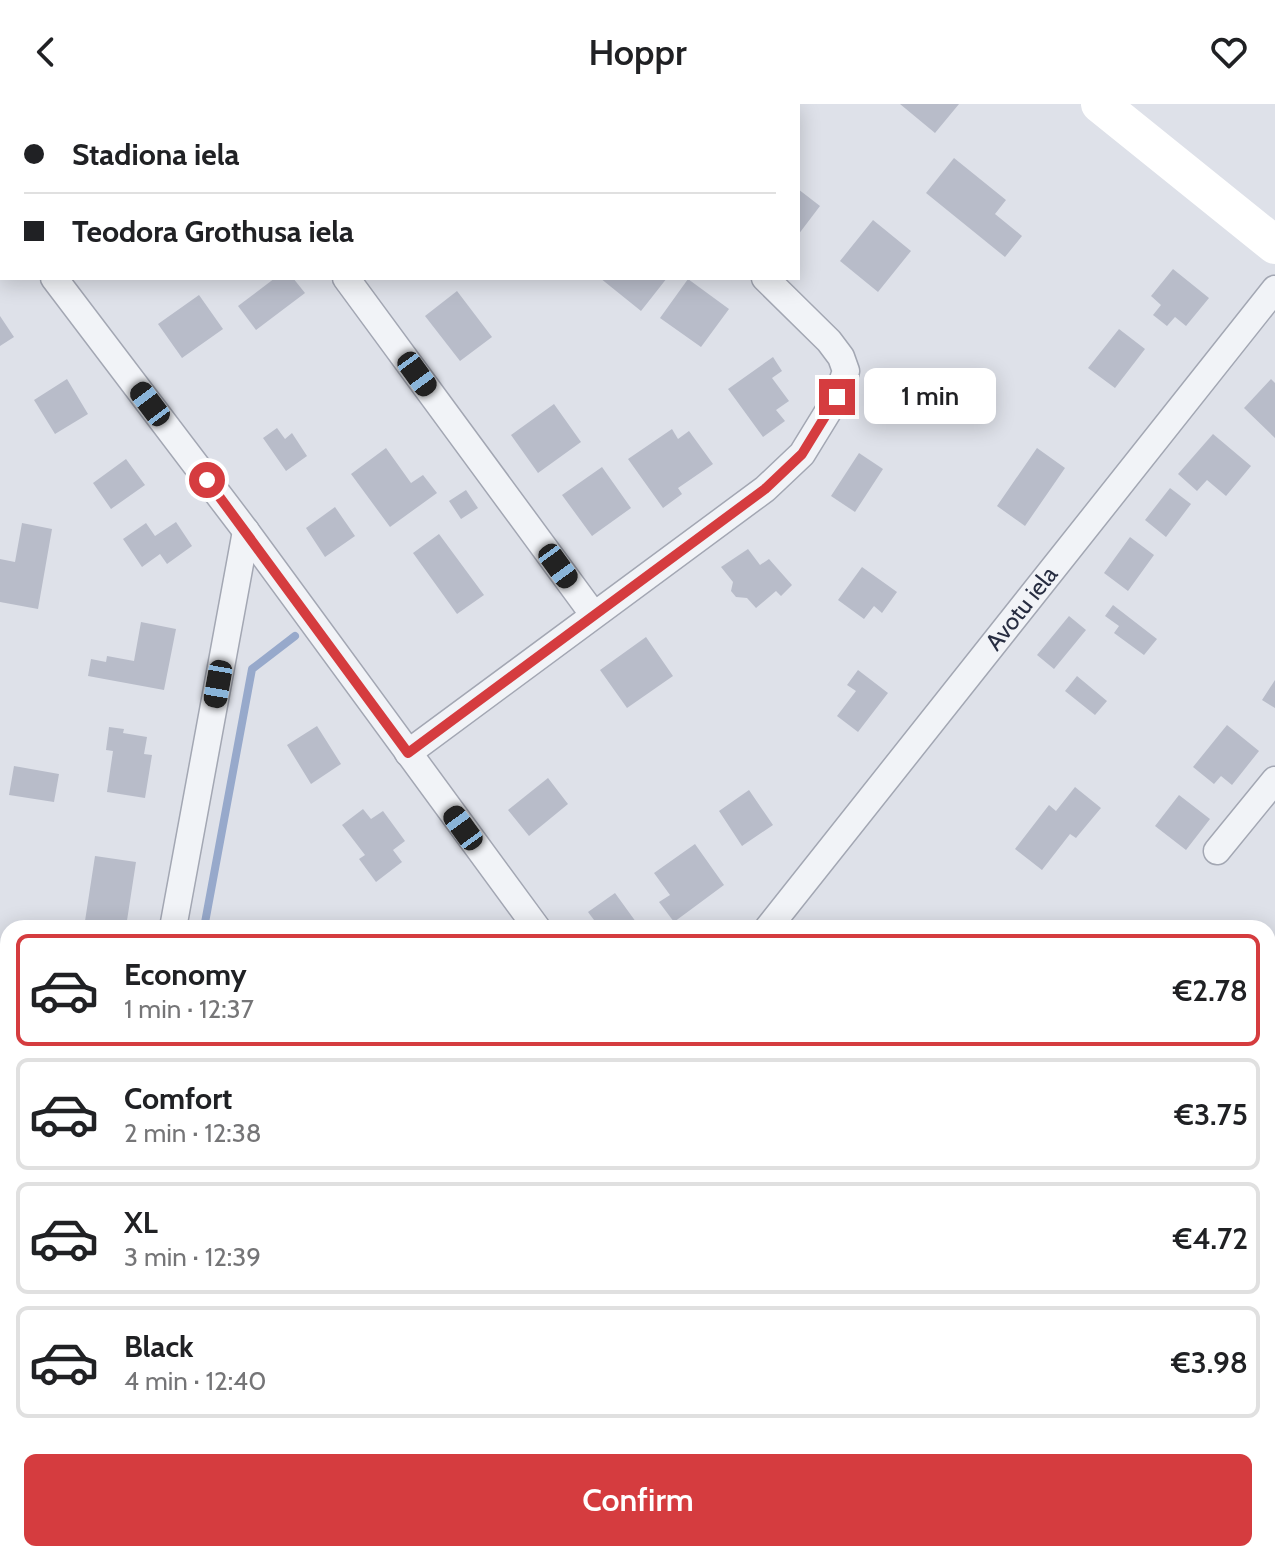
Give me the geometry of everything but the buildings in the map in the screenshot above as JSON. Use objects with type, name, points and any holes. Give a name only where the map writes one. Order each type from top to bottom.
[{"type":"main road","points":[[1100,104],[1275,245]]},
{"type":"street","points":[[56,280],[246,531],[531,920]]},
{"type":"street","points":[[347,280],[593,614]]},
{"type":"street","points":[[408,753],[765,489],[802,454],[837,397],[846,371],[841,357],[829,341],[767,280]]},
{"type":"street","name":"Avotu iela","points":[[774,920],[1275,289]]},
{"type":"street","points":[[174,920],[246,531]]},
{"type":"street","points":[[1217,851],[1275,780]]},
{"type":"waterway","points":[[205,920],[252,669],[295,636]]},
{"type":"route","points":[[207,480],[408,753],[765,489],[802,454],[837,397]]}]
